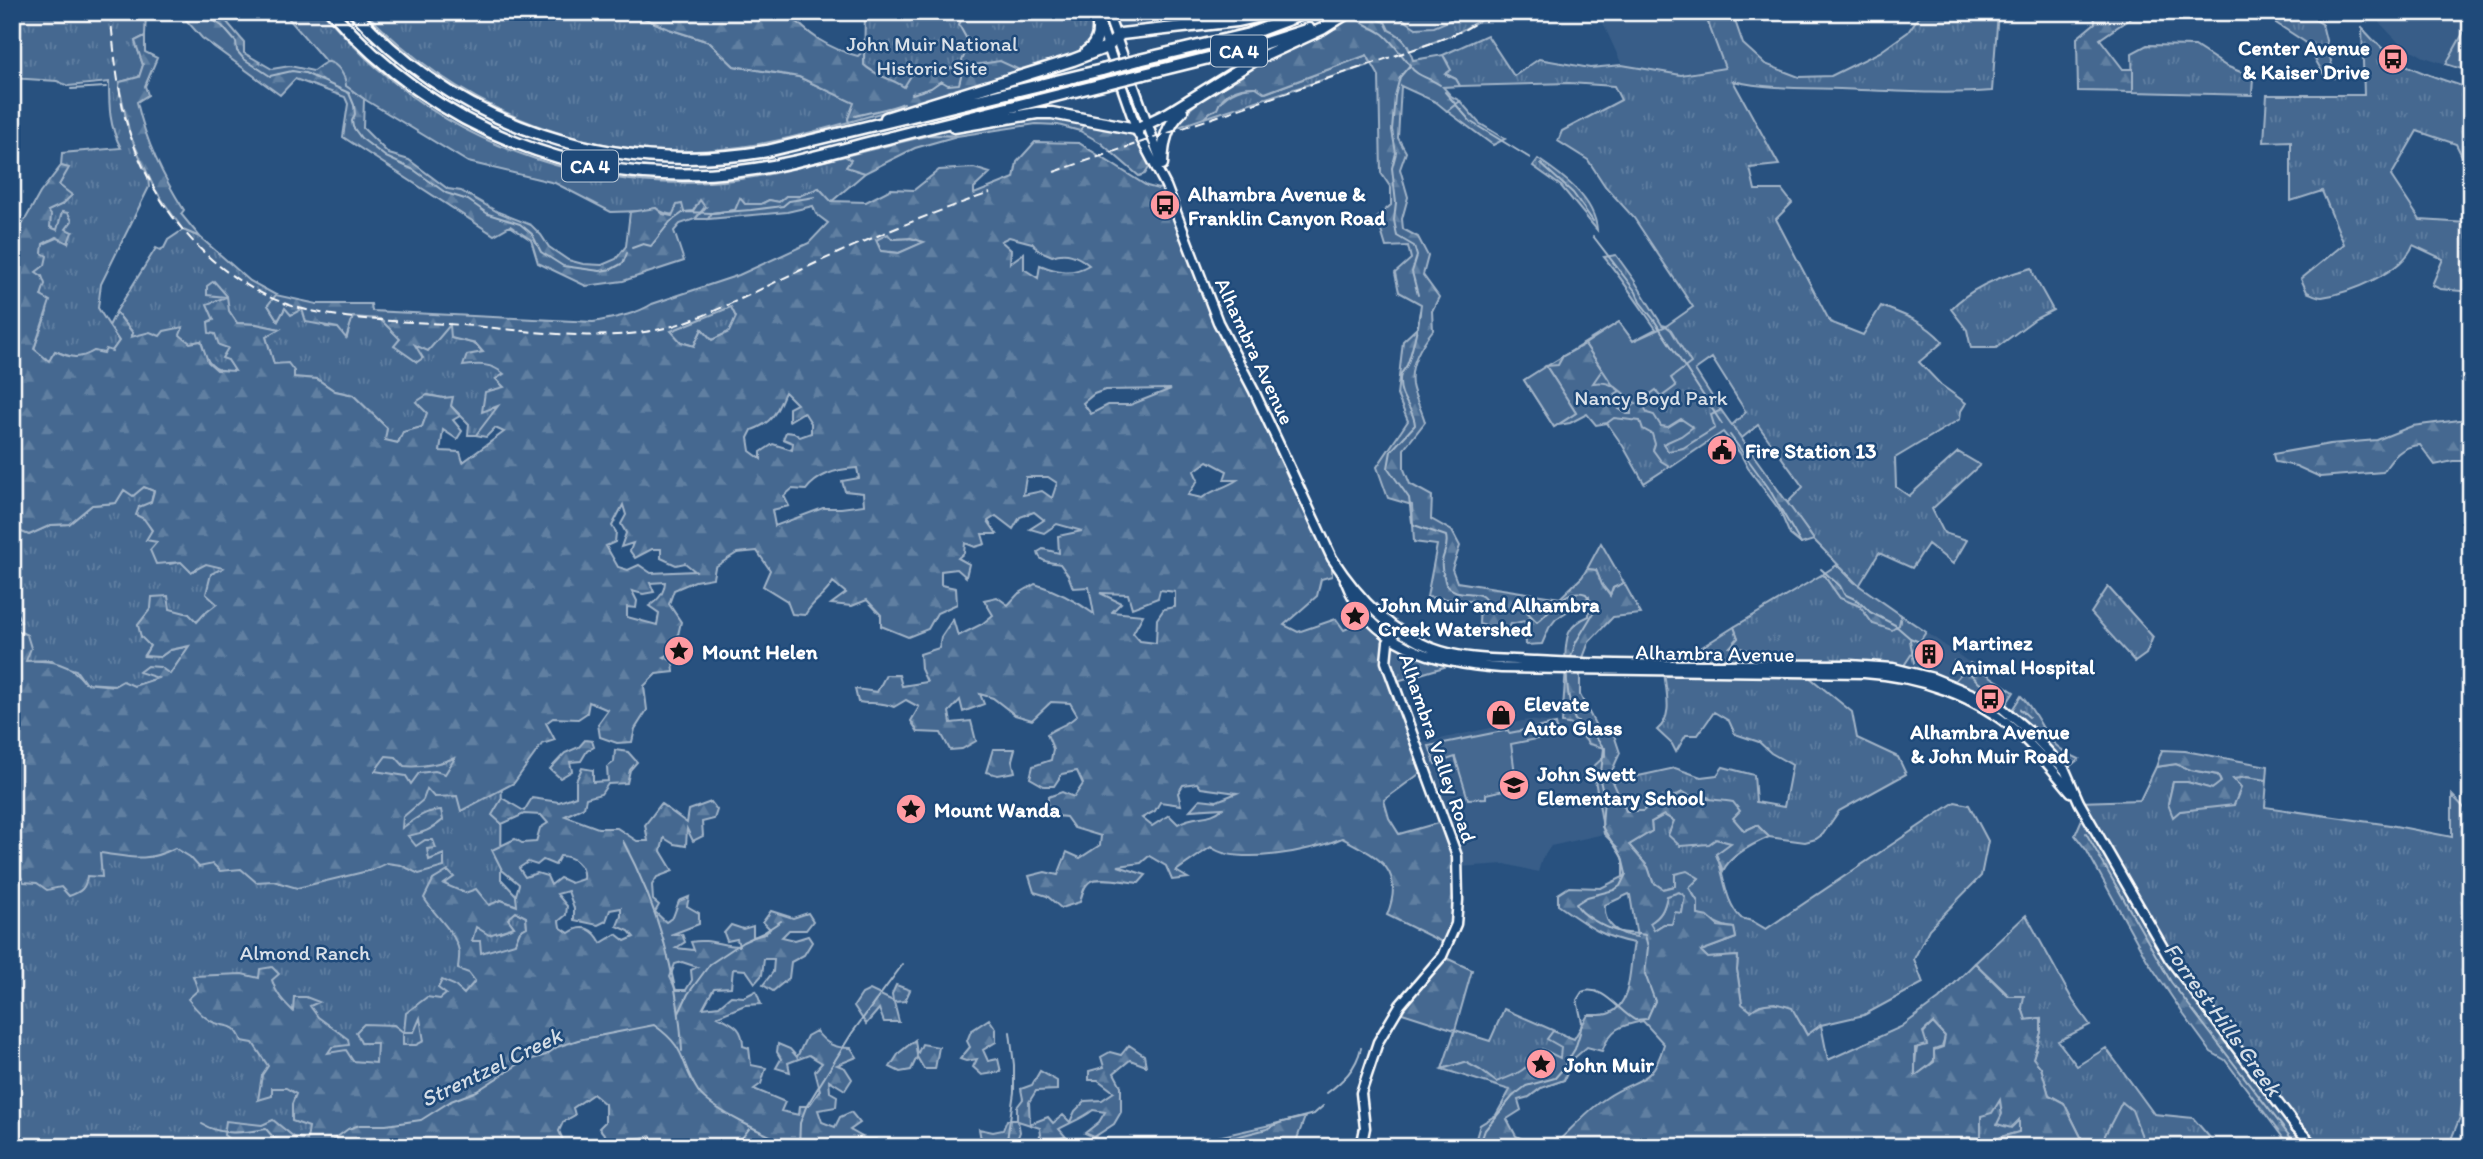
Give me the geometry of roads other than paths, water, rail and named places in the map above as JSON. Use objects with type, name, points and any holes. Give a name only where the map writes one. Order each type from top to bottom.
[{"type":"highway","name":"CA 4","points":[[332,12],[380,61],[443,108],[504,139],[579,163],[646,174],[714,174],[770,166],[1263,44],[1332,21],[1349,12]]},
{"type":"highway","name":"CA 4","points":[[354,12],[391,48],[444,89],[503,121],[567,144],[633,156],[700,158],[756,153],[833,137],[1259,31],[1308,12]]},
{"type":"highway","points":[[833,137],[911,109],[1073,60],[1107,47],[1121,34],[1237,21],[1280,12]]},
{"type":"highway","points":[[1073,60],[1090,49],[1097,38],[1100,13]]},
{"type":"highway","points":[[892,137],[1037,113],[1052,113],[1136,129],[1253,61],[1332,21]]},
{"type":"highway","points":[[1162,164],[1162,150],[1173,119],[1196,96]]},
{"type":"main road","name":"Alhambra Avenue","points":[[1100,13],[1117,38],[1162,164],[1163,177],[1218,322],[1254,391],[1332,558],[1350,594],[1364,614],[1424,654],[1454,664],[1501,668],[1580,665],[1892,675],[1931,685],[1981,706],[2016,731],[2042,756],[2080,803],[2169,958],[2296,1128],[2315,1147]]},
{"type":"main road","name":"Alhambra Avenue","points":[[1100,13],[1107,47],[1136,129],[1152,163],[1163,177]]},
{"type":"main road","name":"Alhambra Valley Road","points":[[1362,1147],[1365,1128],[1361,1094],[1378,1042],[1400,1005],[1443,956],[1456,924],[1458,900],[1457,856],[1386,662],[1386,651],[1394,634]]},
{"type":"waterway","points":[[193,12],[205,15],[222,26],[236,42],[237,51],[244,59],[270,76],[292,71],[305,73],[349,93],[354,105],[353,127],[361,138],[386,157],[414,170],[446,193],[468,200],[488,214],[520,224],[532,234],[541,252],[563,266],[600,271],[612,269],[623,263],[627,253]]},
{"type":"waterway","points":[[912,94],[931,88],[941,81],[948,85],[959,84],[960,66],[969,43],[959,25],[965,12]]},
{"type":"waterway","points":[[1353,15],[1383,34],[1410,65],[1400,77],[1395,96],[1392,130],[1396,153],[1392,168],[1397,236],[1414,246],[1417,256],[1412,272],[1418,295]]},
{"type":"waterway","points":[[1410,66],[1419,75],[1440,85]]},
{"type":"waterway","points":[[71,89],[106,87]]},
{"type":"waterway","points":[[1445,92],[1471,122],[1530,158]]},
{"type":"waterway","points":[[855,116],[904,103]]},
{"type":"waterway","points":[[1541,164],[1573,193],[1593,221]]},
{"type":"waterway","points":[[632,248],[643,244],[651,246],[670,222],[684,212],[751,210],[783,206],[789,201],[815,197]]},
{"type":"waterway","points":[[1593,236],[1636,292],[1640,302],[1722,424]]},
{"type":"waterway","points":[[1420,311],[1411,353],[1400,380],[1400,387],[1415,425],[1391,451],[1388,468],[1409,498],[1414,525],[1446,536],[1447,546],[1442,567],[1446,583],[1451,589],[1478,594],[1486,601],[1487,609],[1491,612],[1524,609],[1537,622],[1565,596],[1579,592],[1586,594],[1594,612],[1576,642],[1570,660]]},
{"type":"waterway","points":[[1730,435],[1768,487],[1801,544]]},
{"type":"waterway","points":[[1821,569],[1840,586],[1844,594],[1859,601],[1870,612],[1895,625],[1910,638],[1922,643]]},
{"type":"waterway","name":"Forrest Hills Creek","points":[[1910,640],[1914,663]]},
{"type":"waterway","points":[[1954,661],[1979,683],[2003,696]]},
{"type":"waterway","points":[[1479,1147],[1485,1130],[1513,1096],[1526,1086],[1555,1078],[1562,1070],[1575,1049],[1580,1033],[1582,1022],[1577,1000],[1582,992],[1604,995],[1635,1020],[1647,1019],[1655,1001],[1645,974],[1648,947],[1645,935],[1606,927],[1588,916],[1576,904],[1587,897],[1614,890],[1620,886],[1626,874],[1622,857],[1602,827],[1604,798],[1600,780],[1604,748],[1589,729],[1575,720],[1567,672]]},
{"type":"waterway","points":[[2020,709],[2029,717]]},
{"type":"waterway","name":"Forrest Hills Creek","points":[[2086,833],[2171,982],[2298,1147]]},
{"type":"waterway","points":[[623,841],[646,891],[664,943],[676,996],[682,1051]]},
{"type":"waterway","points":[[679,1013],[688,994],[710,964],[781,921]]},
{"type":"waterway","points":[[799,1147],[800,1123],[806,1107],[852,1033],[903,964]]},
{"type":"waterway","name":"Strentzel Creek","points":[[319,1147],[348,1129],[360,1125],[386,1125],[421,1120],[451,1101],[477,1091],[522,1062],[546,1055],[557,1047],[578,1040],[654,1025],[673,1041],[692,1081],[705,1098],[743,1123],[796,1147]]},
{"type":"waterway","points":[[1006,1147],[1014,1092],[1010,1032]]},
{"type":"waterway","name":"Strentzel Creek","points":[[1327,1093],[1348,1074],[1361,1048]]},
{"type":"waterway","name":"Strentzel Creek","points":[[1197,1147],[1314,1114],[1323,1106]]},
{"type":"waterway","name":"Strentzel Creek","points":[[202,1124],[225,1132],[266,1129],[274,1138],[296,1147]]},
{"type":"waterway","points":[[735,1147],[749,1129]]},
{"type":"railway","points":[[110,12],[118,81],[126,121],[151,183],[169,212],[190,239],[242,282],[271,298],[322,313],[362,319],[564,334],[641,333],[700,317],[871,239],[990,193]]},
{"type":"railway","points":[[1054,172],[1432,43],[1464,30],[1494,12]]},
{"type":"place","name":"Center Avenue & Kaiser Drive","points":[[2393,59]]},
{"type":"place","name":"Alhambra Avenue & Franklin Canyon Road","points":[[1165,205]]},
{"type":"place","name":"Fire Station 13","points":[[1722,450]]},
{"type":"place","name":"John Muir and Alhambra Creek Watershed","points":[[1355,616]]},
{"type":"place","name":"Mount Helen","points":[[679,651]]},
{"type":"place","name":"Martinez Animal Hospital","points":[[1929,654]]},
{"type":"place","name":"Alhambra Avenue & John Muir Road","points":[[1990,699]]},
{"type":"place","name":"Elevate Auto Glass","points":[[1501,715]]},
{"type":"place","name":"John Swett Elementary School","points":[[1514,785]]},
{"type":"place","name":"Mount Wanda","points":[[911,809]]},
{"type":"place","name":"John Muir","points":[[1541,1064]]},
{"type":"park label","name":"John Muir National Historic Site","points":[[932,55]]},
{"type":"park label","name":"Nancy Boyd Park","points":[[1651,397]]},
{"type":"park label","name":"Almond Ranch","points":[[305,952]]}]
